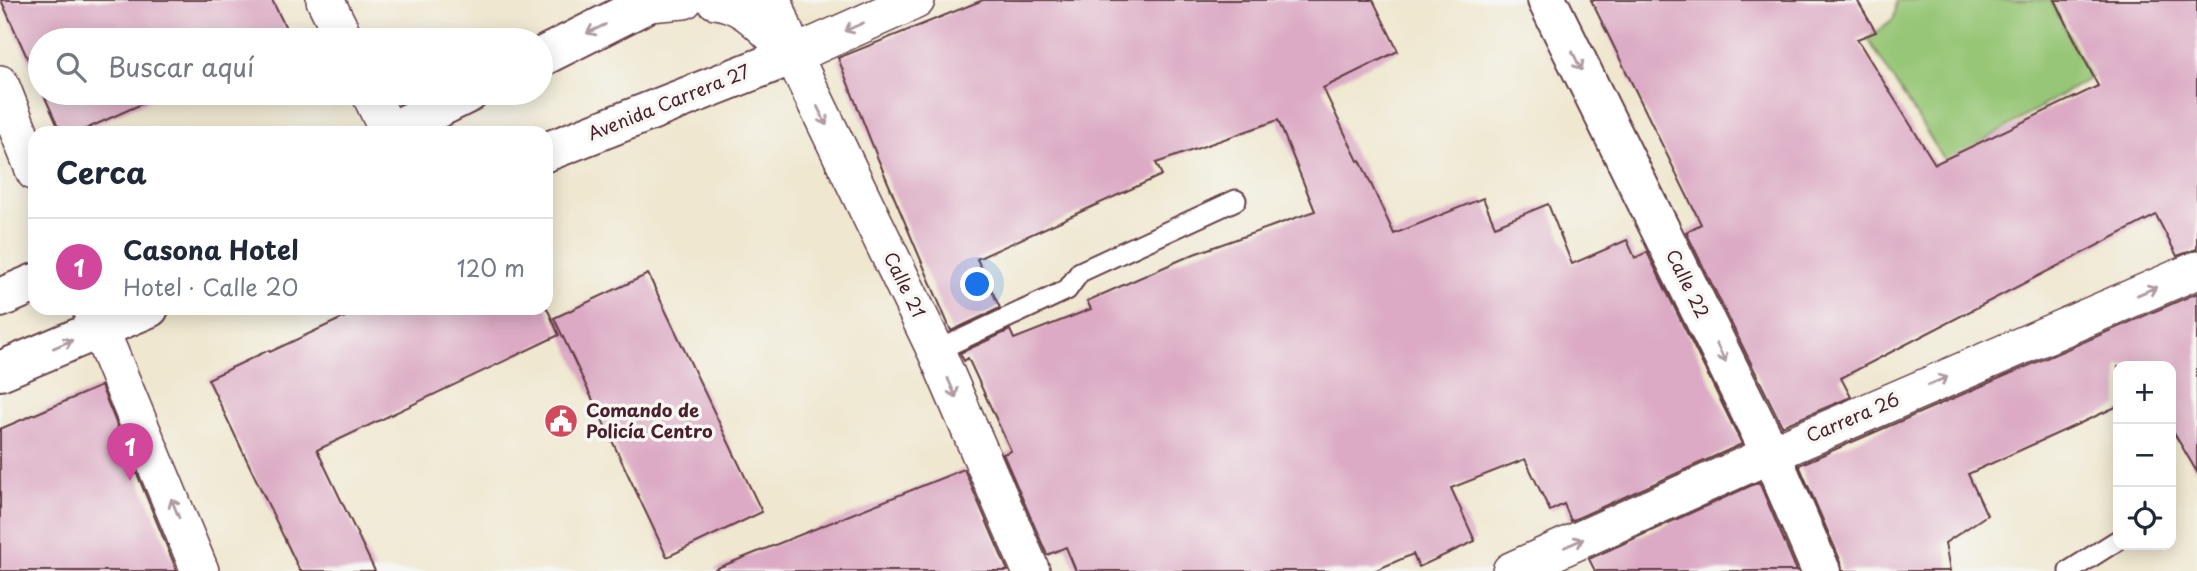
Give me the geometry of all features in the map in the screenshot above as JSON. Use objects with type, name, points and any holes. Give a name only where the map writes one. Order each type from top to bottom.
[{"type":"main road","name":"Calle 22","points":[[1547,0],[1771,454],[1821,571]]},
{"type":"main road","points":[[553,51],[661,1]]},
{"type":"main road","name":"Avenida Carrera 27","points":[[553,149],[793,55]]},
{"type":"main road","points":[[402,126],[445,105]]},
{"type":"main road","points":[[0,298],[28,286]]},
{"type":"main road","points":[[0,371],[96,318]]},
{"type":"street","points":[[326,0],[339,28]]},
{"type":"street","points":[[715,0],[744,9],[793,55]]},
{"type":"street","name":"Calle 21","points":[[773,0],[793,55],[936,351],[1031,571]]},
{"type":"street","name":"Avenida Carrera 27","points":[[793,55],[916,0]]},
{"type":"street","points":[[0,84],[28,154]]},
{"type":"street","points":[[375,105],[385,126]]},
{"type":"street","name":"Carrera 26","points":[[1511,571],[1771,454],[2197,270]]},
{"type":"street","points":[[96,318],[200,571]]},
{"type":"lane","points":[[936,351],[1067,289],[1080,272],[1236,200]]},
{"type":"lane","points":[[2069,571],[2113,543]]},
{"type":"green space","points":[[1897,0],[2051,0],[2090,78],[1946,163],[1868,39],[1894,18]]},
{"type":"building","points":[[1,0],[272,0],[286,28],[28,28],[28,60]]},
{"type":"building","points":[[983,0],[1373,0],[1398,51],[1323,88],[1394,234],[1483,198],[1495,226],[1548,204],[1572,264],[1627,240],[1635,258],[1647,252],[1742,444],[1571,521],[1564,504],[1550,511],[1525,459],[1451,488],[1475,541],[1419,567],[1413,554],[1374,571],[1076,571],[1066,547],[1047,555],[1003,454],[1011,451],[968,358],[964,361],[960,353],[1010,330],[1014,339],[1091,309],[1087,301],[1194,254],[1315,211],[1278,120],[1156,163],[1162,175],[977,259],[1000,308],[951,331],[838,58]]},
{"type":"building","points":[[1591,0],[1857,0],[1876,32],[1857,39],[1935,164],[2098,86],[2055,0],[2197,0],[2197,249],[2177,256],[2156,215],[1841,378],[1851,397],[1782,426],[1686,232],[1701,224]]},
{"type":"building","points":[[48,105],[139,105],[93,126],[58,126]]},
{"type":"building","points":[[648,274],[762,512],[667,557],[554,318]]},
{"type":"building","points":[[2197,293],[2197,472],[2176,436],[2176,361],[2113,361],[2113,408],[1968,474],[1987,515],[1945,543],[1950,571],[1842,571],[1841,562],[1799,465]]},
{"type":"building","points":[[349,315],[550,315],[559,335],[317,450],[375,571],[300,571],[208,379],[269,350],[270,352]]},
{"type":"building","points":[[101,386],[177,571],[0,571],[0,429]]},
{"type":"building","points":[[964,469],[1008,571],[715,571],[715,569]]},
{"type":"building","points":[[1759,482],[1797,571],[1595,571],[1589,559]]},
{"type":"place","name":"Comando de Policía Centro","points":[[561,421]]},
{"type":"place","name":"Casona Hotel","points":[[130,481]]}]
